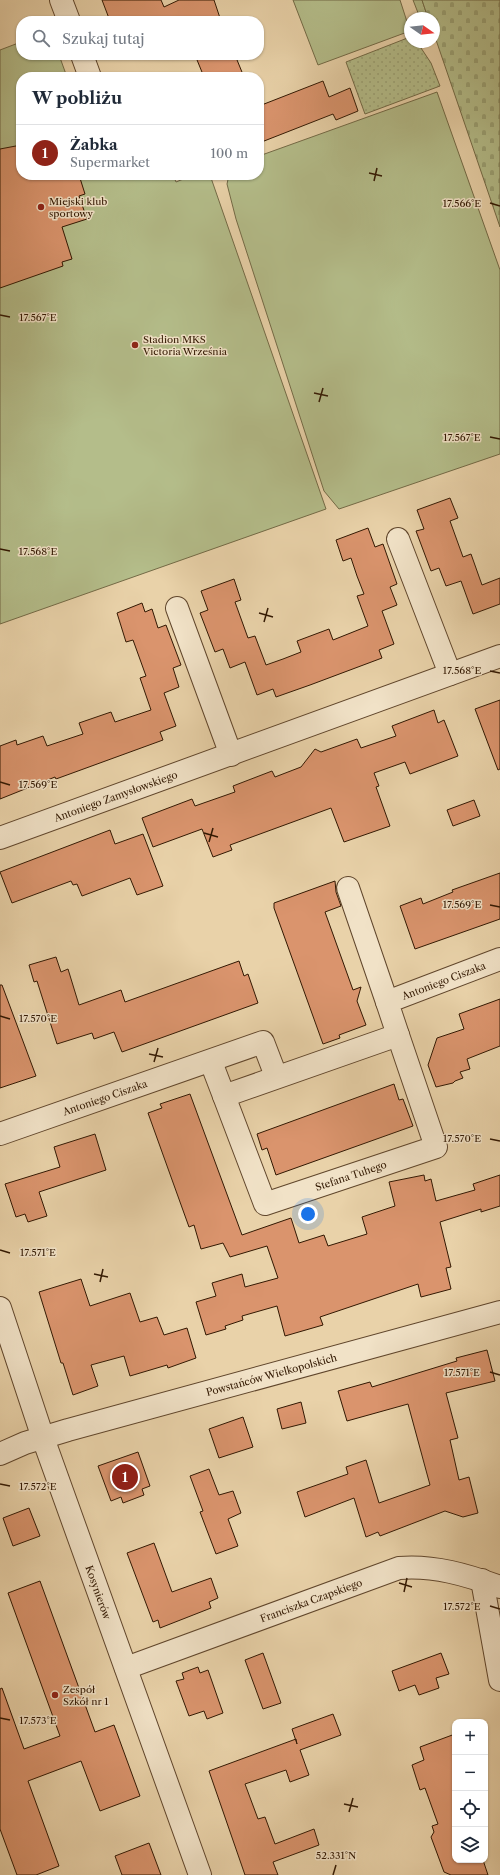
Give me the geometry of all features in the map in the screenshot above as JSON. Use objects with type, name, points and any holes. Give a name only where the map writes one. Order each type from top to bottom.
[{"type":"street","points":[[61,0],[67,16]]},
{"type":"street","points":[[84,60],[88,72]]},
{"type":"street","points":[[398,539],[450,674]]},
{"type":"street","points":[[177,608],[231,755]]},
{"type":"street","name":"Antoniego Zamysłowskiego","points":[[0,838],[500,656]]},
{"type":"street","points":[[211,1062],[224,1096],[276,1076],[398,1035],[348,888]]},
{"type":"street","name":"Antoniego Ciszaka","points":[[387,1002],[500,959]]},
{"type":"street","name":"Stefana Tuhego","points":[[224,1096],[265,1204],[436,1147],[398,1035]]},
{"type":"street","name":"Antoniego Ciszaka","points":[[0,1134],[211,1062],[263,1042],[276,1076]]},
{"type":"street","name":"Kosynierów","points":[[0,1308],[43,1438],[200,1875]]},
{"type":"street","name":"Powstańców Wielkopolskich","points":[[0,1454],[43,1438],[500,1312]]},
{"type":"street","name":"Franciszka Czapskiego","points":[[126,1668],[399,1568],[431,1568],[491,1583]]},
{"type":"street","points":[[491,1583],[500,1680]]},
{"type":"green space","points":[[293,0],[400,0],[404,12],[404,33],[318,65]]},
{"type":"green space","points":[[413,0],[422,0],[426,12],[418,12]]},
{"type":"green space","points":[[422,0],[500,0],[500,227],[439,48],[440,48],[440,12],[426,12]]},
{"type":"green space","points":[[404,39],[404,48],[421,48],[431,63],[440,86],[365,114],[346,62]]},
{"type":"green space","name":"Stadion MKS Victoria Września","points":[[16,44],[16,60],[61,60],[65,72],[16,72],[16,180],[175,180],[176,182],[181,180],[212,180],[326,509],[0,624],[0,50]]},
{"type":"green space","points":[[437,92],[500,270],[500,454],[339,509],[324,491],[236,219],[227,184],[228,180],[264,180],[264,154]]},
{"type":"building","points":[[102,0],[161,0],[164,7],[179,0],[214,0],[219,16],[108,16]]},
{"type":"building","points":[[197,60],[237,60],[242,72],[202,72]]},
{"type":"building","points":[[323,81],[329,97],[350,88],[358,111],[336,120],[333,114],[264,141],[264,104]]},
{"type":"building","name":"Miejski klub sportowy","points":[[16,146],[16,180],[81,180],[85,194],[79,196],[87,219],[62,227],[72,259],[62,262],[63,266],[0,288],[0,149]]},
{"type":"building","points":[[450,498],[458,518],[450,521],[463,557],[471,554],[482,585],[500,578],[500,604],[473,614],[461,581],[446,586],[439,568],[431,571],[416,531],[424,529],[417,510]]},
{"type":"building","points":[[368,528],[375,547],[383,544],[397,584],[390,587],[397,605],[382,611],[394,644],[379,650],[382,658],[310,685],[276,697],[273,689],[257,695],[245,662],[230,668],[223,649],[215,652],[200,613],[208,610],[201,591],[234,579],[241,600],[235,602],[248,638],[255,636],[266,665],[283,659],[301,652],[297,641],[329,629],[333,640],[368,626],[357,596],[364,594],[351,558],[343,561],[336,540]]},
{"type":"building","points":[[142,603],[145,612],[152,609],[158,628],[166,625],[181,665],[173,668],[179,687],[164,693],[176,726],[160,732],[163,740],[56,779],[55,777],[0,799],[0,746],[16,740],[17,745],[43,736],[47,746],[83,734],[79,723],[111,712],[115,722],[151,710],[140,678],[146,676],[133,640],[126,642],[117,613]]},
{"type":"building","points":[[500,700],[500,769],[498,770],[475,709]]},
{"type":"building","points":[[434,710],[438,723],[444,720],[458,756],[410,774],[405,762],[374,773],[379,786],[376,787],[390,826],[344,842],[331,808],[230,845],[232,850],[213,857],[202,829],[153,847],[142,818],[192,799],[195,806],[235,792],[233,786],[272,771],[275,777],[301,767],[315,749],[321,752],[357,739],[361,748],[396,736],[392,726]]},
{"type":"building","points":[[474,800],[480,816],[453,826],[447,810]]},
{"type":"building","points":[[110,830],[115,844],[143,834],[163,886],[137,895],[130,878],[82,896],[77,884],[73,885],[71,881],[12,903],[0,872]]},
{"type":"building","points":[[500,873],[500,919],[415,949],[400,906],[421,898],[423,904],[453,892],[452,890]]},
{"type":"building","points":[[335,881],[336,892],[341,906],[325,912],[353,990],[361,987],[357,1001],[366,1025],[339,1035],[340,1038],[323,1044],[274,908],[274,903]]},
{"type":"building","points":[[56,957],[61,972],[68,969],[79,1005],[121,990],[125,1002],[239,961],[244,976],[248,974],[258,1003],[122,1052],[114,1032],[94,1039],[92,1033],[57,1044],[37,981],[34,982],[29,965]]},
{"type":"building","points":[[0,985],[2,985],[36,1076],[0,1088]]},
{"type":"building","points":[[500,999],[500,1046],[467,1059],[470,1069],[460,1072],[463,1078],[453,1083],[436,1087],[428,1065],[437,1038],[464,1029],[459,1014]]},
{"type":"building","points":[[394,1084],[399,1100],[403,1099],[413,1126],[276,1175],[267,1148],[262,1150],[257,1134]]},
{"type":"building","points":[[190,1094],[242,1235],[291,1218],[299,1243],[324,1235],[328,1246],[367,1234],[362,1217],[395,1206],[389,1182],[424,1175],[425,1181],[431,1179],[436,1201],[475,1190],[473,1184],[500,1175],[500,1206],[481,1212],[481,1209],[440,1222],[451,1267],[446,1268],[451,1289],[421,1297],[418,1284],[320,1317],[323,1325],[285,1336],[277,1306],[242,1316],[243,1320],[225,1326],[226,1329],[206,1335],[196,1302],[216,1296],[212,1283],[242,1274],[245,1287],[278,1278],[267,1246],[230,1257],[223,1243],[201,1249],[194,1225],[189,1227],[148,1113],[162,1108],[160,1104]]},
{"type":"building","points":[[95,1134],[106,1170],[39,1192],[47,1216],[28,1222],[25,1214],[16,1217],[5,1184],[60,1167],[54,1147]]},
{"type":"building","points":[[81,1279],[90,1306],[130,1293],[140,1322],[157,1317],[164,1335],[187,1328],[196,1358],[168,1368],[167,1365],[130,1376],[124,1356],[91,1365],[98,1386],[73,1395],[63,1363],[61,1363],[39,1292]]},
{"type":"building","points":[[487,1350],[495,1381],[446,1393],[458,1438],[450,1440],[459,1480],[469,1477],[478,1513],[463,1517],[445,1511],[380,1536],[378,1532],[366,1537],[354,1498],[305,1517],[297,1492],[348,1474],[346,1467],[366,1460],[379,1503],[430,1485],[408,1404],[347,1421],[338,1391],[370,1382],[372,1387],[457,1361],[456,1358]]},
{"type":"building","points":[[301,1402],[306,1423],[282,1429],[277,1409]]},
{"type":"building","points":[[243,1417],[253,1447],[219,1458],[209,1429]]},
{"type":"building","points":[[138,1452],[150,1486],[142,1489],[144,1495],[123,1503],[121,1497],[111,1501],[98,1466]]},
{"type":"building","points":[[209,1469],[219,1495],[233,1491],[241,1513],[228,1519],[238,1546],[216,1554],[200,1512],[203,1511],[190,1476]]},
{"type":"building","points":[[29,1508],[40,1536],[13,1546],[3,1518]]},
{"type":"building","points":[[154,1543],[172,1592],[211,1578],[218,1598],[209,1602],[211,1608],[160,1628],[158,1620],[153,1622],[127,1553]]},
{"type":"building","points":[[40,1581],[95,1732],[114,1725],[140,1796],[100,1811],[81,1761],[28,1781],[59,1866],[36,1875],[17,1875],[0,1829],[0,1689],[2,1688],[24,1749],[60,1736],[8,1593]]},
{"type":"building","points":[[263,1653],[281,1703],[263,1709],[245,1660]]},
{"type":"building","points":[[441,1653],[449,1674],[436,1678],[439,1688],[419,1695],[415,1685],[399,1691],[392,1671]]},
{"type":"building","points":[[198,1667],[200,1673],[208,1670],[223,1713],[207,1719],[204,1711],[189,1716],[176,1681],[184,1679],[182,1673]]},
{"type":"building","points":[[333,1714],[341,1735],[300,1750],[309,1775],[290,1782],[286,1770],[245,1784],[258,1819],[265,1817],[275,1844],[314,1829],[319,1845],[273,1862],[278,1875],[245,1875],[209,1771],[295,1739],[292,1729]]},
{"type":"building","points":[[452,1735],[452,1863],[484,1863],[488,1875],[451,1875],[444,1872],[431,1837],[434,1832],[432,1826],[438,1824],[425,1788],[420,1790],[412,1765],[424,1760],[420,1747]]},
{"type":"building","points":[[149,1843],[161,1875],[122,1875],[115,1856]]},
{"type":"place","name":"Miejski klub sportowy","points":[[41,207]]},
{"type":"place","name":"Stadion MKS Victoria Września","points":[[135,345]]},
{"type":"place","name":"Żabka","points":[[125,1477]]},
{"type":"place","name":"Zespół Szkół nr 1","points":[[55,1695]]}]
